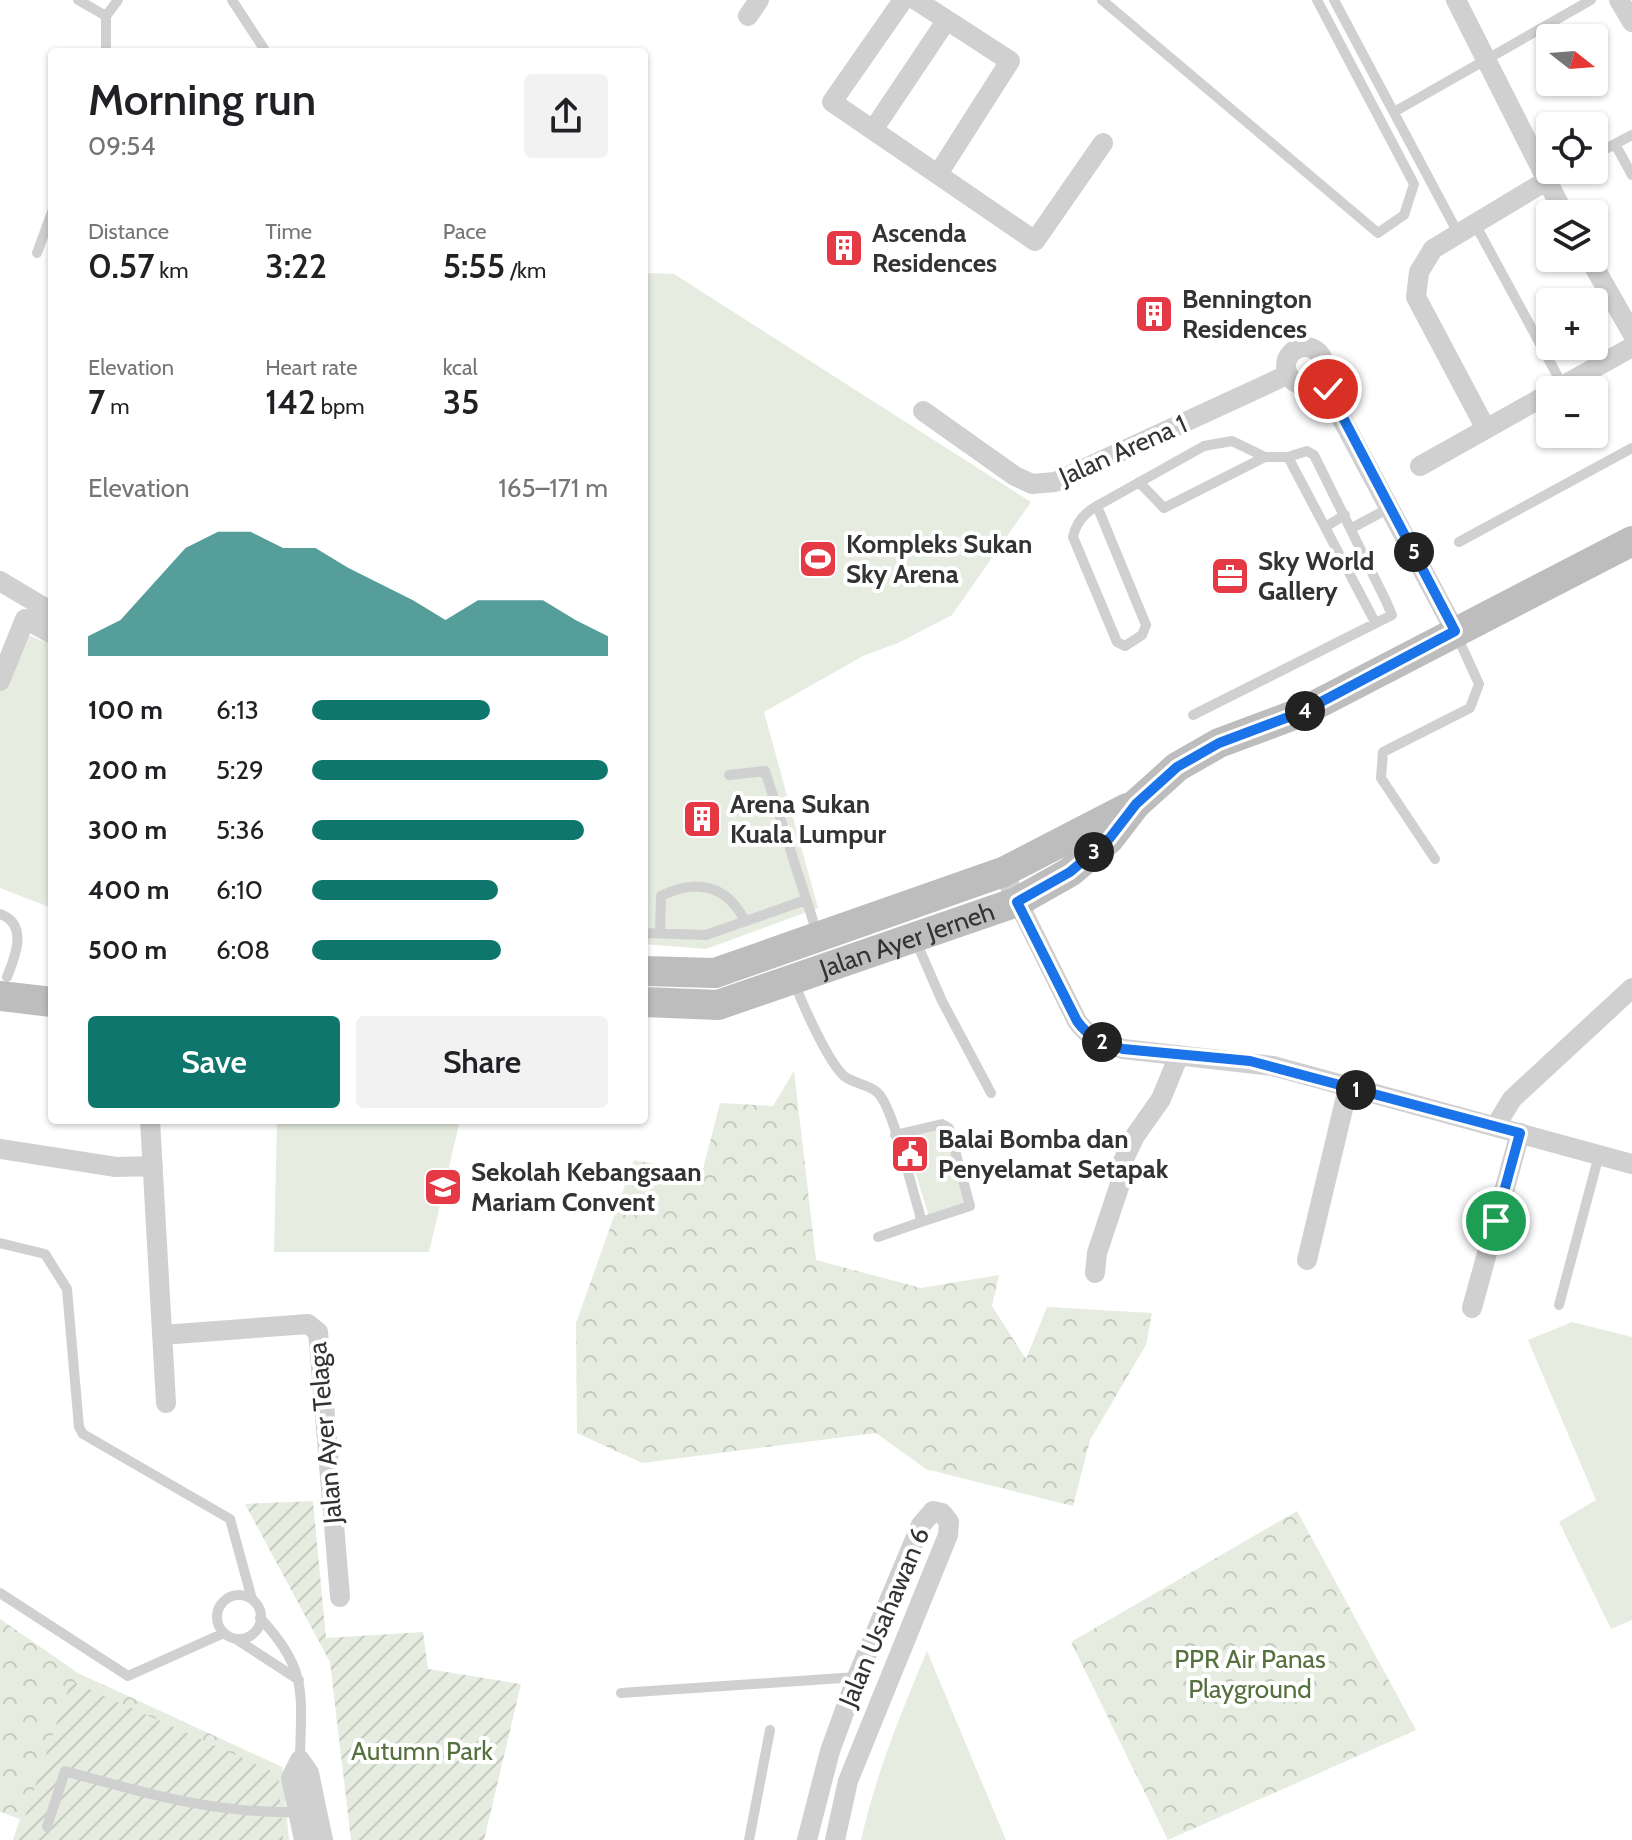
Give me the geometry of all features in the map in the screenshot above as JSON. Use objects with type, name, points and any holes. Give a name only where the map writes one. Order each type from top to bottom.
[{"type":"main road","name":"Jalan Ayer Jerneh","points":[[648,1002],[718,1005],[1017,902],[1070,872],[1109,839],[1136,804],[1177,767],[1219,743],[1302,712],[1632,541]]},
{"type":"main road","name":"Jalan Ayer Jerneh","points":[[648,971],[715,973],[819,938],[1003,872],[1136,804]]},
{"type":"main road","points":[[2,983],[48,981]]},
{"type":"main road","points":[[2,983],[48,1000]]},
{"type":"street","points":[[903,0],[832,102],[1035,241],[1103,143]]},
{"type":"street","points":[[916,0],[1010,61],[938,174]]},
{"type":"street","points":[[1456,0],[1536,161]]},
{"type":"street","points":[[1619,0],[1632,22]]},
{"type":"street","points":[[873,130],[946,21]]},
{"type":"street","points":[[1486,429],[1416,297],[1419,272],[1433,249],[1541,184]]},
{"type":"street","points":[[1597,272],[1632,333]]},
{"type":"street","points":[[1320,378],[1314,383],[1299,385],[1287,375],[1289,353],[1302,346],[1310,347],[1322,356],[1320,378],[1455,631]]},
{"type":"street","points":[[1580,376],[1632,347]]},
{"type":"street","name":"Jalan Arena 1","points":[[923,411],[1015,476],[1032,484],[1055,482],[1287,375]]},
{"type":"street","points":[[1420,466],[1536,400]]},
{"type":"street","points":[[0,581],[48,610]]},
{"type":"street","points":[[0,681],[25,619],[48,632]]},
{"type":"street","points":[[1003,872],[1085,1032],[1123,1049],[1250,1061],[1632,1164]]},
{"type":"street","points":[[1495,1127],[1512,1099],[1632,988]]},
{"type":"street","points":[[1095,1273],[1099,1244],[1119,1187],[1123,1161],[1135,1136],[1161,1099],[1179,1055]]},
{"type":"street","points":[[1307,1260],[1348,1088]]},
{"type":"street","points":[[150,1124],[166,1403]]},
{"type":"street","points":[[1472,1308],[1520,1133]]},
{"type":"street","points":[[0,1149],[116,1167],[153,1166]]},
{"type":"street","name":"Jalan Ayer Telaga","points":[[162,1335],[314,1326],[318,1332],[340,1597]]},
{"type":"street","name":"Jalan Usahawan 6","points":[[807,1840],[830,1751],[857,1677],[921,1525],[933,1511],[942,1513],[949,1522],[948,1535],[848,1781],[835,1840]]},
{"type":"street","points":[[300,1760],[291,1778],[323,1840]]},
{"type":"street","points":[[304,1840],[308,1811]]},
{"type":"lane","points":[[78,0],[106,16]]},
{"type":"lane","points":[[106,48],[106,16],[118,0]]},
{"type":"lane","points":[[232,0],[263,48]]},
{"type":"lane","points":[[1102,0],[1378,233],[1404,215],[1414,184],[1317,0]]},
{"type":"lane","points":[[1334,0],[1394,112],[1467,229],[1549,376]]},
{"type":"lane","points":[[1394,112],[1591,0]]},
{"type":"lane","points":[[1608,148],[1632,135]]},
{"type":"lane","points":[[1615,144],[1632,175]]},
{"type":"lane","points":[[37,253],[48,223]]},
{"type":"lane","points":[[1097,506],[1146,625],[1142,635],[1125,646],[1117,642],[1100,607],[1073,537],[1075,526],[1097,506],[1204,446],[1232,441],[1265,457],[1288,457],[1307,451],[1314,455],[1359,543],[1392,615],[1193,715]]},
{"type":"lane","points":[[1459,542],[1632,448]]},
{"type":"lane","points":[[1139,482],[1164,508],[1265,457]]},
{"type":"lane","points":[[1288,457],[1375,622]]},
{"type":"lane","points":[[1352,528],[1391,507]]},
{"type":"lane","points":[[1325,527],[1345,515]]},
{"type":"lane","points":[[1339,554],[1359,543]]},
{"type":"lane","points":[[1435,859],[1381,778],[1379,765],[1383,752],[1470,708],[1479,684],[1455,631]]},
{"type":"lane","points":[[729,775],[765,771],[828,967]]},
{"type":"lane","points":[[660,933],[661,896],[679,887],[714,886],[737,905],[745,921]]},
{"type":"lane","points":[[648,933],[706,935],[806,900]]},
{"type":"lane","points":[[0,914],[16,924],[19,935],[2,983]]},
{"type":"lane","points":[[914,937],[942,1001],[991,1093]]},
{"type":"lane","points":[[783,950],[804,1008],[840,1071],[878,1093],[895,1135],[921,1222]]},
{"type":"lane","points":[[878,1237],[970,1206],[949,1128],[942,1124],[895,1135]]},
{"type":"lane","points":[[1559,1305],[1599,1155]]},
{"type":"lane","points":[[0,1243],[45,1254],[65,1282],[83,1434],[230,1519],[260,1618],[285,1645],[301,1681],[300,1760]]},
{"type":"lane","points":[[0,1593],[128,1676],[224,1633]]},
{"type":"lane","points":[[252,1599],[237,1595],[224,1601],[217,1614],[224,1633],[301,1681]]},
{"type":"lane","points":[[236,1639],[255,1631],[260,1618]]},
{"type":"lane","points":[[621,1693],[857,1677]]},
{"type":"lane","points":[[749,1840],[770,1730]]},
{"type":"lane","points":[[47,1827],[65,1771],[166,1799],[248,1813],[308,1811]]},
{"type":"green space","name":"Kompleks Sukan Sky Arena","points":[[648,273],[674,274],[1031,502],[952,615],[898,643],[863,656],[764,712],[818,908],[706,949],[648,944]]},
{"type":"green space","points":[[26,634],[48,643],[48,906],[0,888],[0,691]]},
{"type":"green space","points":[[794,1071],[816,1260],[921,1288],[999,1275],[992,1306],[1026,1359],[1047,1307],[1152,1313],[1146,1345],[1090,1440],[1073,1506],[926,1469],[876,1433],[642,1463],[577,1433],[576,1323],[634,1160],[702,1173],[720,1103],[773,1106]]},
{"type":"green space","points":[[277,1124],[459,1124],[429,1252],[274,1252]]},
{"type":"green space","points":[[943,1126],[967,1205],[929,1217],[905,1138]]},
{"type":"green space","points":[[1572,1322],[1632,1337],[1632,1620],[1611,1629],[1559,1522],[1596,1500],[1528,1340]]},
{"type":"green space","name":"Autumn Park","points":[[313,1501],[326,1638],[423,1632],[428,1669],[521,1684],[484,1840],[351,1840],[330,1662],[245,1504]]},
{"type":"green space","name":"PPR Air Panas Playground","points":[[1297,1511],[1416,1730],[1168,1840],[1071,1642]]},
{"type":"green space","points":[[0,1619],[78,1673],[282,1767],[289,1840],[13,1840],[20,1819],[0,1812]]},
{"type":"green space","points":[[927,1651],[1006,1840],[861,1840],[882,1768]]},
{"type":"green space","points":[[71,1681],[278,1774],[283,1840],[17,1840]]},
{"type":"place","name":"Ascenda Residences","points":[[844,248]]},
{"type":"place","name":"Bennington Residences","points":[[1154,314]]},
{"type":"place","name":"Kompleks Sukan Sky Arena","points":[[818,559]]},
{"type":"place","name":"Sky World Gallery","points":[[1230,576]]},
{"type":"place","name":"Arena Sukan Kuala Lumpur","points":[[702,819]]},
{"type":"place","name":"Balai Bomba dan Penyelamat Setapak","points":[[910,1154]]},
{"type":"place","name":"Sekolah Kebangsaan Mariam Convent","points":[[443,1187]]},
{"type":"route","points":[[1328,389],[1455,631],[1302,712],[1219,743],[1177,767],[1136,804],[1109,839],[1070,872],[1017,902],[1077,1021],[1085,1032],[1100,1042],[1123,1049],[1250,1061],[1520,1133],[1496,1221]]}]
